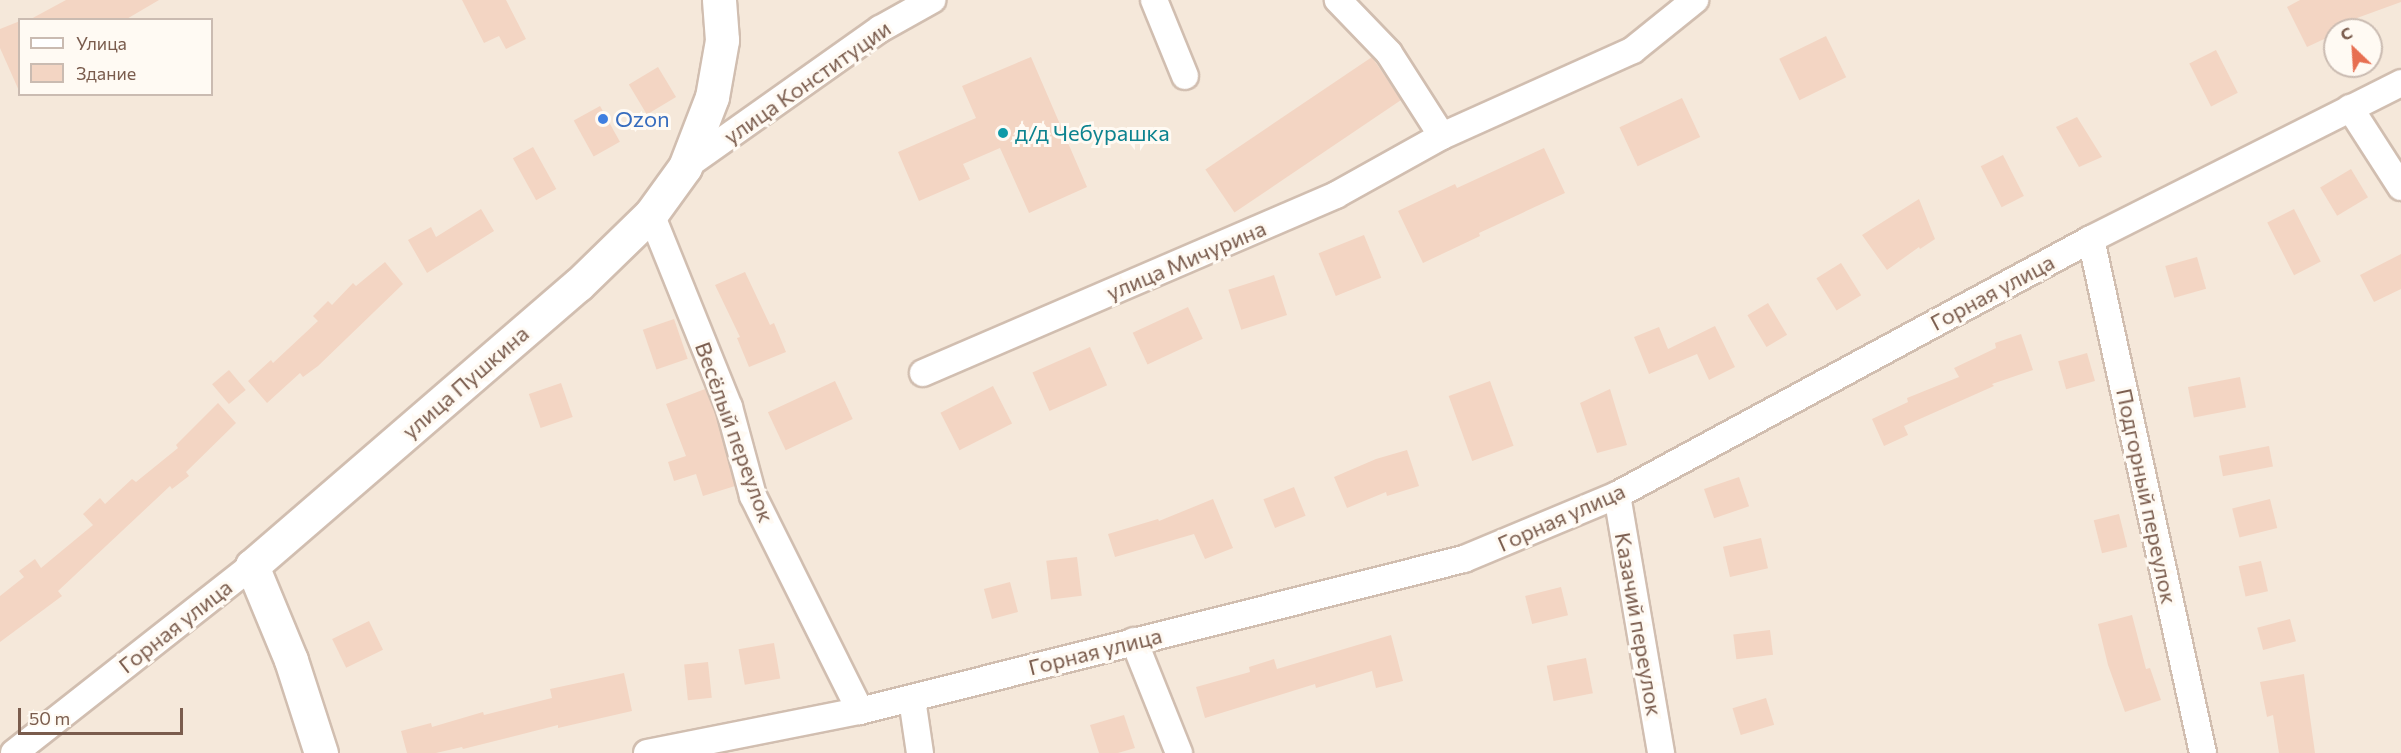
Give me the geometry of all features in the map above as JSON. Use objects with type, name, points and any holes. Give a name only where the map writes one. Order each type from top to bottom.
[{"type":"main road","name":"улица Пушкина","points":[[252,566],[578,285],[651,214],[685,167],[712,97],[722,40],[719,0]]},
{"type":"main road","points":[[252,566],[291,660],[321,753]]},
{"type":"street","name":"улица Конституции","points":[[685,167],[880,29],[932,0]]},
{"type":"street","points":[[1154,0],[1185,76]]},
{"type":"street","points":[[1338,0],[1389,53],[1442,136]]},
{"type":"street","name":"улица Мичурина","points":[[923,373],[1336,195],[1442,136],[1633,50],[1695,0]]},
{"type":"street","name":"Горная улица","points":[[647,753],[912,699],[1464,559],[1617,495],[2091,239],[2401,83]]},
{"type":"street","points":[[2350,108],[2401,187]]},
{"type":"street","name":"Весёлый переулок","points":[[651,214],[729,407],[753,496],[860,711]]},
{"type":"street","name":"Подгорный переулок","points":[[2091,239],[2203,753]]},
{"type":"street","name":"Казачий переулок","points":[[1617,495],[1661,753]]},
{"type":"street","name":"Горная улица","points":[[14,753],[252,566]]},
{"type":"street","points":[[1134,641],[1179,753]]},
{"type":"street","points":[[912,699],[920,753]]},
{"type":"shaded area","points":[[0,0],[2401,0],[2401,753],[0,753]]},
{"type":"building","points":[[66,0],[159,0],[128,18],[33,18]]},
{"type":"building","points":[[462,0],[506,0],[526,39],[506,49],[499,36],[484,43]]},
{"type":"building","points":[[2300,0],[2401,0],[2401,2],[2357,18],[2323,18],[2323,40],[2307,47],[2287,7]]},
{"type":"building","points":[[18,22],[18,88],[0,48],[0,29]]},
{"type":"building","points":[[1826,36],[1846,77],[1799,100],[1779,59]]},
{"type":"building","points":[[2216,50],[2238,93],[2211,106],[2189,64]]},
{"type":"building","name":"д/д Чебурашка","points":[[1031,57],[1087,187],[1029,213],[1000,148],[963,164],[970,179],[919,201],[898,152],[976,118],[962,86]]},
{"type":"building","points":[[1372,57],[1401,100],[1234,213],[1205,169]]},
{"type":"building","points":[[658,67],[676,97],[647,115],[629,85]]},
{"type":"building","points":[[1682,98],[1700,137],[1638,166],[1619,127]]},
{"type":"building","points":[[600,106],[620,142],[594,156],[574,121]]},
{"type":"building","points":[[2077,117],[2102,157],[2079,167],[2056,127]]},
{"type":"building","points":[[533,147],[556,189],[536,200],[513,158]]},
{"type":"building","points":[[1544,148],[1565,193],[1479,233],[1480,236],[1423,263],[1398,211],[1455,184],[1457,188]]},
{"type":"building","points":[[2003,155],[2024,196],[2002,207],[1981,166]]},
{"type":"building","points":[[2351,169],[2368,197],[2337,216],[2320,188]]},
{"type":"building","points":[[1919,199],[1935,239],[1920,249],[1919,247],[1887,270],[1862,235]]},
{"type":"building","points":[[481,209],[494,231],[427,273],[408,240],[431,227],[436,237]]},
{"type":"building","points":[[2294,209],[2321,262],[2294,275],[2267,223]]},
{"type":"building","points":[[1364,235],[1381,278],[1336,296],[1319,253]]},
{"type":"building","points":[[2401,254],[2401,289],[2374,302],[2360,275]]},
{"type":"building","points":[[2197,257],[2206,289],[2174,298],[2165,266]]},
{"type":"building","points":[[385,262],[403,284],[318,366],[303,377],[300,373],[267,403],[248,381],[271,360],[273,363],[318,321],[313,316],[328,301],[332,305],[353,283],[356,286]]},
{"type":"building","points":[[1841,263],[1861,295],[1837,311],[1816,278]]},
{"type":"building","points":[[745,272],[770,325],[774,323],[786,352],[749,367],[737,338],[740,337],[715,285]]},
{"type":"building","points":[[1274,275],[1287,315],[1241,330],[1228,290]]},
{"type":"building","points":[[1768,303],[1787,335],[1766,347],[1747,315]]},
{"type":"building","points":[[1188,307],[1203,339],[1148,365],[1133,333]]},
{"type":"building","points":[[674,319],[688,359],[656,369],[643,330]]},
{"type":"building","points":[[1715,326],[1735,367],[1709,380],[1697,354],[1649,374],[1634,337],[1659,327],[1668,349]]},
{"type":"building","points":[[2021,334],[2033,370],[1992,384],[1994,386],[1904,426],[1908,435],[1884,446],[1872,419],[1908,402],[1907,398],[1959,377],[1954,368],[1996,348],[1995,343]]},
{"type":"building","points":[[1090,347],[1107,385],[1050,411],[1032,373]]},
{"type":"building","points":[[2087,353],[2095,381],[2066,389],[2058,361]]},
{"type":"building","points":[[229,370],[246,390],[229,404],[212,384]]},
{"type":"building","points":[[2240,377],[2246,407],[2194,418],[2188,387]]},
{"type":"building","points":[[835,381],[853,419],[786,450],[768,412]]},
{"type":"building","points":[[1490,381],[1514,446],[1472,461],[1449,396]]},
{"type":"building","points":[[561,383],[573,417],[541,428],[529,394]]},
{"type":"building","points":[[993,386],[1012,423],[959,450],[940,413]]},
{"type":"building","points":[[705,389],[715,412],[735,486],[703,496],[696,474],[674,481],[668,462],[686,456],[666,404]]},
{"type":"building","points":[[1610,389],[1627,445],[1597,453],[1580,403]]},
{"type":"building","points":[[218,403],[236,423],[186,472],[189,476],[172,489],[170,486],[58,591],[62,596],[0,642],[0,596],[24,577],[19,571],[35,559],[41,568],[93,525],[83,514],[100,498],[105,504],[132,479],[136,482],[178,448],[176,445]]},
{"type":"building","points":[[2269,446],[2273,467],[2223,476],[2219,456]]},
{"type":"building","points":[[1407,450],[1419,486],[1387,496],[1386,492],[1347,508],[1334,477],[1376,459]]},
{"type":"building","points":[[1739,477],[1749,506],[1714,518],[1704,489]]},
{"type":"building","points":[[1294,487],[1306,516],[1275,528],[1263,499]]},
{"type":"building","points":[[1213,499],[1233,548],[1205,559],[1194,534],[1115,557],[1108,534],[1158,519],[1159,521]]},
{"type":"building","points":[[2270,499],[2277,528],[2239,538],[2232,508]]},
{"type":"building","points":[[2119,514],[2127,547],[2102,553],[2094,520]]},
{"type":"building","points":[[1761,538],[1768,568],[1730,577],[1723,547]]},
{"type":"building","points":[[1077,557],[1082,596],[1051,599],[1046,561]]},
{"type":"building","points":[[2261,561],[2268,591],[2246,596],[2239,566]]},
{"type":"building","points":[[1010,582],[1018,612],[992,619],[984,589]]},
{"type":"building","points":[[1561,587],[1568,615],[1532,624],[1525,596]]},
{"type":"building","points":[[2132,615],[2146,669],[2150,668],[2161,700],[2125,712],[2108,665],[2098,624]]},
{"type":"building","points":[[2290,619],[2296,641],[2263,650],[2257,628]]},
{"type":"building","points":[[369,621],[383,650],[346,668],[332,639]]},
{"type":"building","points":[[1770,630],[1773,655],[1736,659],[1733,635]]},
{"type":"building","points":[[1391,635],[1403,681],[1376,688],[1372,671],[1316,688],[1315,684],[1205,718],[1196,687],[1250,672],[1249,667],[1274,659],[1277,669]]},
{"type":"building","points":[[774,643],[780,678],[745,685],[739,649]]},
{"type":"building","points":[[1586,658],[1593,693],[1554,701],[1547,666]]},
{"type":"building","points":[[708,662],[712,698],[688,700],[684,665]]},
{"type":"building","points":[[624,673],[632,711],[558,728],[558,725],[463,749],[462,747],[436,753],[407,753],[401,731],[431,723],[432,727],[483,712],[484,715],[552,698],[550,689]]},
{"type":"building","points":[[2304,674],[2315,753],[2279,753],[2273,715],[2267,717],[2260,682]]},
{"type":"building","points":[[1766,698],[1774,725],[1741,735],[1733,708]]},
{"type":"building","points":[[1124,715],[1135,748],[1118,753],[1099,753],[1090,725]]},
{"type":"place","name":"Ozon","points":[[603,119]]},
{"type":"place","name":"д/д Чебурашка","points":[[1003,133]]}]
